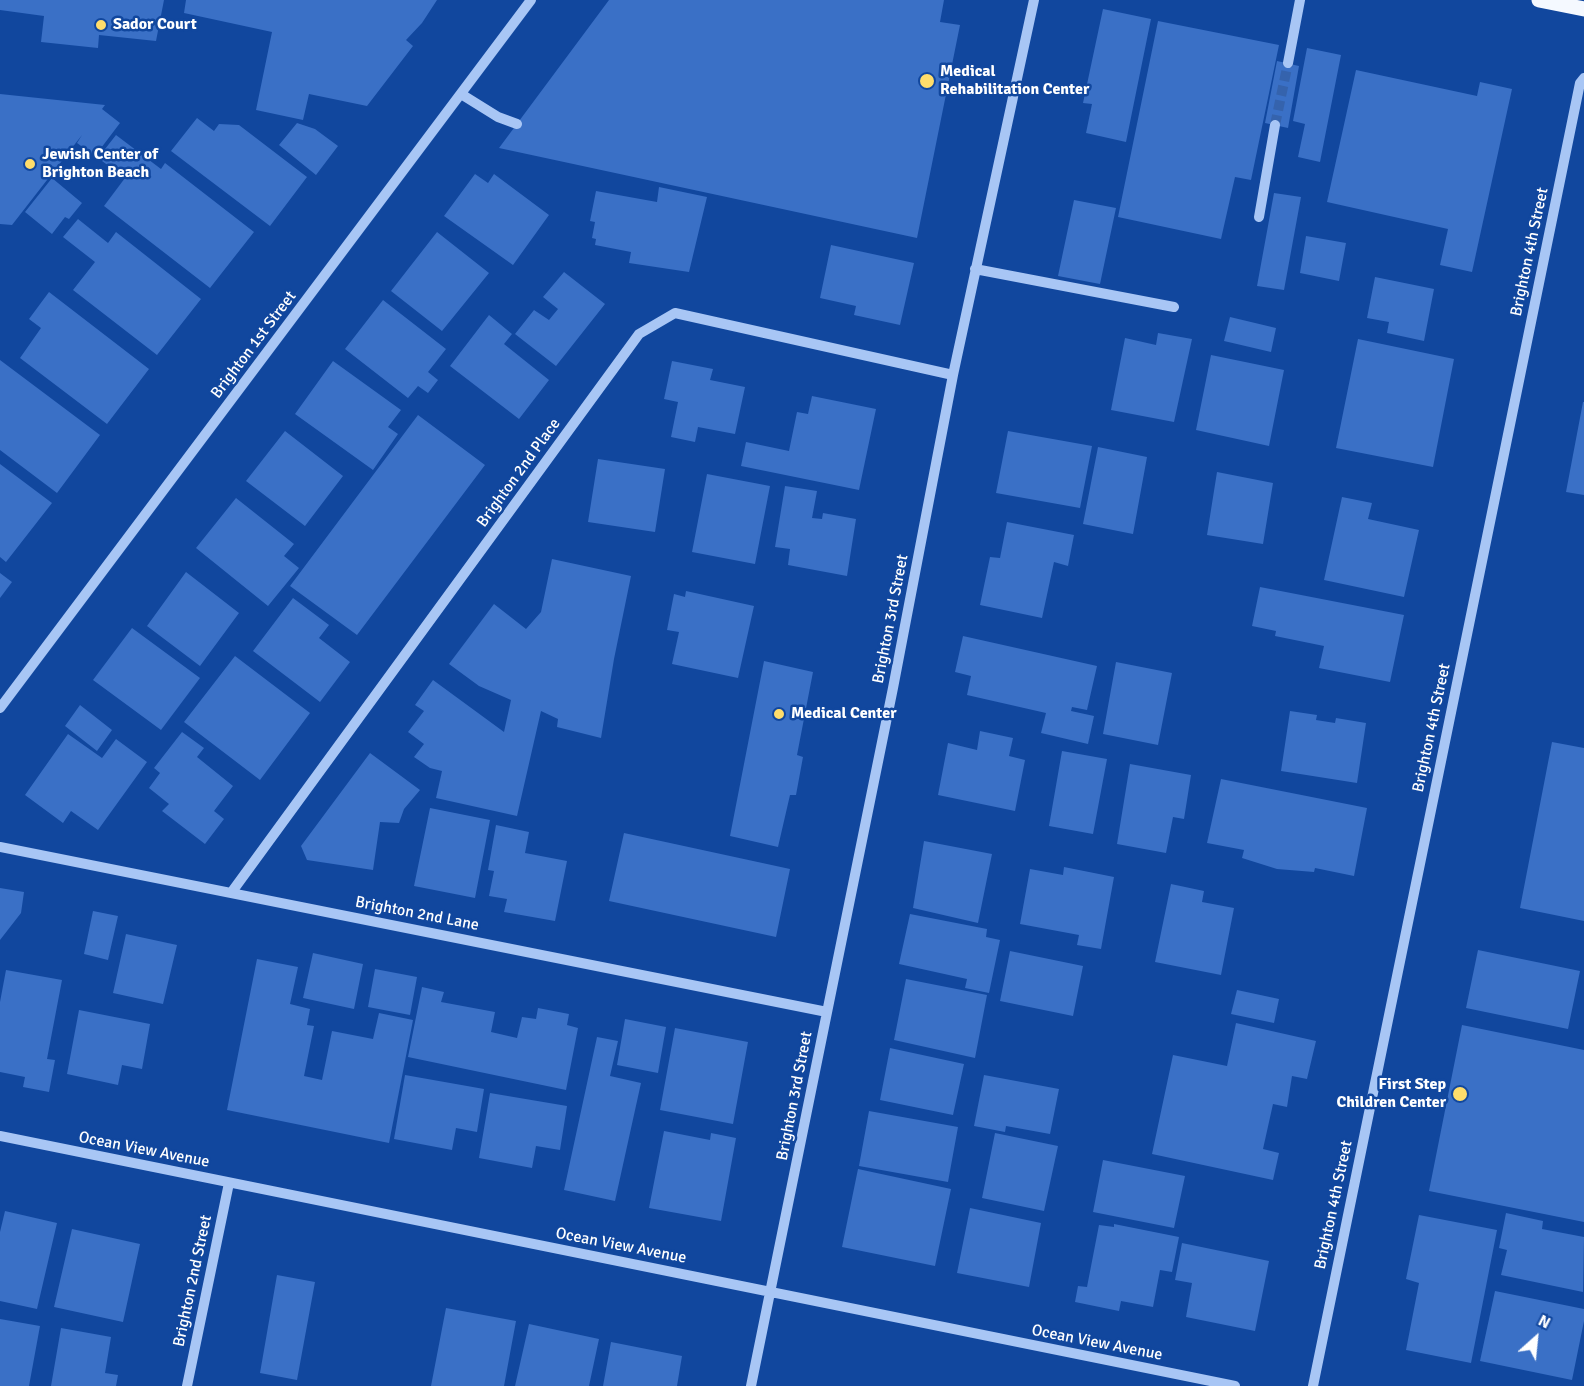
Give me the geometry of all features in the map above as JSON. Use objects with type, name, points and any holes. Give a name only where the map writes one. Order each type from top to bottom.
[{"type":"main road","points":[[1539,0],[1584,9]]},
{"type":"street","name":"Brighton 1st Street","points":[[0,708],[531,0]]},
{"type":"street","name":"Brighton 3rd Street","points":[[751,1386],[891,700],[953,375],[1034,0]]},
{"type":"street","points":[[1288,63],[1300,0]]},
{"type":"street","name":"Brighton 4th Street","points":[[1313,1386],[1580,83],[1584,78]]},
{"type":"street","points":[[461,94],[498,117],[517,124]]},
{"type":"street","points":[[1258,217],[1275,126]]},
{"type":"street","points":[[975,269],[1174,307]]},
{"type":"street","name":"Brighton 2nd Place","points":[[231,892],[639,334],[675,313],[953,375]]},
{"type":"street","name":"Brighton 2nd Lane","points":[[0,847],[827,1012]]},
{"type":"street","name":"Ocean View Avenue","points":[[0,1136],[1235,1386]]},
{"type":"street","name":"Brighton 2nd Street","points":[[187,1386],[229,1183]]},
{"type":"building","name":"Sador Court","points":[[0,0],[164,0],[156,41],[99,35],[98,48],[41,42],[44,16],[0,10]]},
{"type":"building","points":[[186,0],[437,0],[422,23],[406,40],[413,46],[367,106],[309,94],[303,120],[256,110],[272,32],[184,13]]},
{"type":"building","points":[[609,0],[944,0],[940,22],[960,25],[917,238],[499,148]]},
{"type":"building","points":[[1103,9],[1151,19],[1126,142],[1086,133],[1092,104],[1083,103]]},
{"type":"building","points":[[1158,21],[1279,45],[1251,180],[1235,177],[1221,239],[1118,217]]},
{"type":"building","points":[[1307,48],[1341,55],[1320,162],[1298,157],[1305,124],[1293,121]]},
{"type":"building","points":[[1277,61],[1299,66],[1288,128],[1265,123]]},
{"type":"building","points":[[1356,70],[1477,96],[1480,82],[1512,89],[1472,272],[1440,265],[1448,229],[1327,202]]},
{"type":"building","name":"Jewish Center of Brighton Beach","points":[[0,94],[105,105],[102,109],[120,123],[95,156],[77,143],[82,135],[12,225],[0,224]]},
{"type":"building","points":[[197,118],[214,131],[219,124],[239,125],[307,177],[270,226],[171,151]]},
{"type":"building","points":[[297,123],[315,129],[338,146],[316,175],[279,145]]},
{"type":"building","points":[[116,135],[161,169],[165,163],[254,232],[210,288],[104,206],[125,178],[98,158]]},
{"type":"building","points":[[475,174],[488,183],[494,174],[549,215],[513,265],[444,216]]},
{"type":"building","points":[[52,178],[82,203],[69,219],[65,217],[52,234],[25,212]]},
{"type":"building","points":[[659,187],[707,197],[689,272],[629,263],[631,252],[595,245],[596,239],[592,238],[595,222],[590,221],[596,191],[657,202]]},
{"type":"building","points":[[1274,193],[1301,197],[1284,290],[1257,286]]},
{"type":"building","points":[[1074,200],[1116,208],[1100,284],[1058,276]]},
{"type":"building","points":[[78,219],[108,243],[116,232],[201,299],[157,355],[73,290],[95,262],[63,237]]},
{"type":"building","points":[[437,232],[489,273],[442,331],[391,291]]},
{"type":"building","points":[[1306,236],[1346,243],[1339,281],[1300,273]]},
{"type":"building","points":[[831,245],[914,263],[900,325],[854,315],[856,306],[820,298]]},
{"type":"building","points":[[564,272],[605,304],[556,366],[515,334],[534,310],[549,320],[558,309],[543,297]]},
{"type":"building","points":[[1375,277],[1434,289],[1424,341],[1387,333],[1389,322],[1367,318]]},
{"type":"building","points":[[49,292],[149,369],[107,424],[20,358],[41,328],[29,319]]},
{"type":"building","points":[[383,300],[446,349],[428,372],[438,380],[428,393],[418,386],[408,398],[345,349]]},
{"type":"building","points":[[489,315],[512,334],[504,344],[549,380],[519,419],[450,366]]},
{"type":"building","points":[[1230,317],[1276,328],[1271,352],[1224,341]]},
{"type":"building","points":[[1158,333],[1192,339],[1174,422],[1111,410],[1125,338],[1156,345]]},
{"type":"building","points":[[1358,339],[1454,359],[1433,467],[1336,448]]},
{"type":"building","points":[[1211,355],[1284,370],[1269,446],[1196,430]]},
{"type":"building","points":[[0,360],[100,435],[57,493],[0,450]]},
{"type":"building","points":[[333,361],[401,410],[388,427],[398,434],[373,470],[295,414]]},
{"type":"building","points":[[672,361],[713,369],[710,380],[745,387],[735,434],[698,427],[695,442],[671,437],[678,402],[664,399]]},
{"type":"building","points":[[812,396],[876,409],[859,490],[741,466],[746,442],[789,451],[797,412],[808,414]]},
{"type":"building","points":[[1584,402],[1584,495],[1566,492]]},
{"type":"building","points":[[418,415],[485,465],[357,635],[290,586]]},
{"type":"building","points":[[285,431],[343,476],[305,526],[246,481]]},
{"type":"building","points":[[1008,431],[1092,446],[1080,508],[996,493]]},
{"type":"building","points":[[1098,447],[1147,457],[1133,534],[1083,524]]},
{"type":"building","points":[[598,459],[665,469],[655,532],[588,522]]},
{"type":"building","points":[[0,464],[52,503],[6,562],[0,557]]},
{"type":"building","points":[[1217,472],[1273,483],[1263,544],[1207,535]]},
{"type":"building","points":[[707,474],[770,486],[755,564],[692,552]]},
{"type":"building","points":[[785,486],[817,491],[812,518],[822,519],[823,513],[856,519],[847,576],[788,565],[790,549],[775,547]]},
{"type":"building","points":[[1342,497],[1372,503],[1368,519],[1419,530],[1404,597],[1324,580]]},
{"type":"building","points":[[236,498],[294,544],[284,556],[299,568],[268,606],[196,548]]},
{"type":"building","points":[[1007,522],[1074,535],[1068,566],[1054,562],[1042,618],[980,605],[990,557],[1000,558]]},
{"type":"building","points":[[552,559],[631,576],[601,738],[557,727],[558,719],[541,711],[517,816],[436,798],[442,771],[430,768],[414,757],[424,744],[408,732],[424,711],[415,705],[433,680],[504,732],[511,700],[479,686],[449,664],[494,604],[526,629],[541,612]]},
{"type":"building","points":[[186,572],[239,613],[200,666],[147,626]]},
{"type":"building","points":[[0,573],[12,582],[0,598]]},
{"type":"building","points":[[1260,587],[1404,615],[1390,682],[1319,668],[1324,646],[1275,636],[1276,631],[1252,626]]},
{"type":"building","points":[[686,591],[754,606],[738,678],[672,664],[679,632],[667,630],[674,594],[685,597]]},
{"type":"building","points":[[293,598],[329,625],[319,638],[350,662],[320,702],[253,651]]},
{"type":"building","points":[[132,628],[200,678],[161,730],[93,680]]},
{"type":"building","points":[[963,636],[1097,666],[1087,710],[1072,707],[1071,711],[1094,716],[1088,744],[1041,733],[1046,713],[967,695],[971,676],[955,672]]},
{"type":"building","points":[[235,656],[310,713],[260,780],[184,722]]},
{"type":"building","name":"Medical Center","points":[[764,661],[813,672],[797,755],[803,757],[796,795],[790,795],[778,847],[730,836]]},
{"type":"building","points":[[1116,662],[1172,673],[1158,745],[1103,734]]},
{"type":"building","points":[[80,705],[112,730],[97,751],[65,726]]},
{"type":"building","points":[[1290,711],[1317,715],[1316,720],[1335,723],[1336,718],[1366,723],[1357,783],[1281,771]]},
{"type":"building","points":[[980,731],[1013,738],[1009,756],[1025,760],[1015,811],[938,795],[948,743],[977,750]]},
{"type":"building","points":[[182,732],[204,748],[197,757],[233,786],[214,811],[224,819],[205,844],[162,811],[169,804],[149,788],[160,773],[154,768]]},
{"type":"building","points":[[68,734],[102,758],[116,739],[147,762],[98,830],[71,811],[63,823],[25,795]]},
{"type":"building","points":[[1552,742],[1584,748],[1584,921],[1520,908]]},
{"type":"building","points":[[1062,751],[1107,759],[1093,834],[1049,826]]},
{"type":"building","points":[[370,753],[420,790],[404,809],[399,823],[380,822],[373,870],[307,860],[301,846]]},
{"type":"building","points":[[1130,764],[1191,775],[1184,819],[1173,817],[1166,853],[1117,844]]},
{"type":"building","points":[[1221,779],[1367,808],[1354,876],[1315,868],[1314,872],[1277,869],[1242,858],[1244,850],[1207,843]]},
{"type":"building","points":[[430,808],[490,820],[475,898],[414,886]]},
{"type":"building","points":[[496,825],[529,832],[525,853],[567,861],[555,921],[504,912],[507,899],[489,896],[494,871],[488,870]]},
{"type":"building","points":[[624,833],[790,869],[776,937],[609,901]]},
{"type":"building","points":[[924,841],[992,854],[978,923],[913,908]]},
{"type":"building","points":[[1064,867],[1114,877],[1101,949],[1077,945],[1079,935],[1020,924],[1030,869],[1063,875]]},
{"type":"building","points":[[1171,884],[1204,891],[1202,902],[1234,908],[1221,975],[1155,962]]},
{"type":"building","points":[[0,888],[24,892],[21,913],[0,940]]},
{"type":"building","points":[[93,911],[118,916],[108,960],[84,954]]},
{"type":"building","points":[[910,914],[987,929],[986,937],[1000,940],[989,993],[965,988],[967,979],[899,964]]},
{"type":"building","points":[[126,934],[177,945],[163,1004],[113,993]]},
{"type":"building","points":[[1478,950],[1580,971],[1568,1029],[1466,1008]]},
{"type":"building","points":[[1010,951],[1083,966],[1073,1016],[1000,1001]]},
{"type":"building","points":[[313,953],[363,964],[354,1009],[303,998]]},
{"type":"building","points":[[257,959],[298,967],[290,1004],[310,1009],[307,1025],[314,1026],[304,1076],[322,1080],[332,1031],[373,1039],[379,1013],[413,1020],[389,1143],[227,1110]]},
{"type":"building","points":[[375,969],[417,977],[410,1015],[368,1007]]},
{"type":"building","points":[[6,970],[62,980],[47,1059],[55,1060],[49,1092],[23,1087],[25,1077],[0,1072],[0,1002]]},
{"type":"building","points":[[906,979],[987,995],[975,1058],[894,1040]]},
{"type":"building","points":[[422,987],[444,992],[441,1002],[495,1012],[491,1032],[517,1038],[522,1017],[536,1019],[538,1008],[569,1014],[567,1025],[578,1028],[566,1090],[408,1057]]},
{"type":"building","points":[[1237,990],[1279,999],[1274,1023],[1231,1014]]},
{"type":"building","points":[[79,1010],[150,1024],[142,1069],[122,1065],[118,1085],[67,1074]]},
{"type":"building","points":[[625,1019],[666,1027],[658,1073],[617,1065]]},
{"type":"building","points":[[1236,1023],[1316,1041],[1307,1079],[1292,1076],[1287,1107],[1273,1104],[1263,1149],[1279,1153],[1273,1180],[1152,1154],[1173,1055],[1227,1066]]},
{"type":"building","points":[[1462,1025],[1584,1050],[1584,1222],[1429,1191]]},
{"type":"building","points":[[675,1028],[748,1042],[733,1124],[660,1110]]},
{"type":"building","points":[[597,1037],[618,1041],[610,1076],[641,1083],[615,1201],[564,1190]]},
{"type":"building","points":[[890,1048],[964,1064],[953,1115],[880,1100]]},
{"type":"building","points":[[405,1075],[484,1089],[477,1132],[456,1128],[452,1150],[394,1139]]},
{"type":"building","points":[[984,1075],[1059,1089],[1050,1134],[1006,1126],[1005,1132],[974,1126]]},
{"type":"building","points":[[490,1093],[567,1106],[560,1150],[536,1146],[532,1168],[479,1158]]},
{"type":"building","points":[[869,1111],[958,1127],[948,1182],[859,1166]]},
{"type":"building","points":[[664,1131],[710,1140],[711,1133],[736,1138],[721,1221],[649,1208]]},
{"type":"building","points":[[995,1133],[1058,1146],[1044,1211],[982,1198]]},
{"type":"building","points":[[1103,1160],[1185,1176],[1174,1228],[1093,1212]]},
{"type":"building","points":[[858,1169],[951,1189],[935,1266],[842,1247]]},
{"type":"building","points":[[970,1208],[1041,1223],[1029,1287],[957,1273]]},
{"type":"building","points":[[5,1211],[57,1223],[37,1309],[0,1301],[0,1232]]},
{"type":"building","points":[[1506,1213],[1543,1221],[1542,1229],[1584,1237],[1583,1292],[1501,1275],[1507,1250],[1499,1248]]},
{"type":"building","points":[[1419,1215],[1497,1230],[1471,1363],[1406,1350],[1419,1283],[1406,1279]]},
{"type":"building","points":[[1114,1224],[1179,1237],[1172,1272],[1160,1270],[1153,1307],[1121,1301],[1119,1311],[1075,1302],[1078,1286],[1087,1287],[1099,1225],[1114,1227]]},
{"type":"building","points":[[72,1229],[140,1244],[123,1322],[54,1307]]},
{"type":"building","points":[[1182,1243],[1269,1261],[1255,1331],[1186,1317],[1192,1283],[1175,1280]]},
{"type":"building","points":[[277,1275],[315,1282],[297,1380],[260,1373]]},
{"type":"building","points":[[1495,1291],[1584,1309],[1584,1321],[1572,1380],[1480,1361]]},
{"type":"building","points":[[446,1308],[516,1321],[504,1386],[431,1386]]},
{"type":"building","points":[[0,1319],[40,1326],[29,1386],[0,1386]]},
{"type":"building","points":[[529,1324],[599,1339],[589,1386],[515,1386]]},
{"type":"building","points":[[61,1328],[111,1337],[105,1373],[118,1375],[116,1386],[51,1386]]},
{"type":"building","points":[[611,1342],[682,1356],[677,1386],[603,1386]]},
{"type":"tunnel","points":[[1275,125],[1288,63]]},
{"type":"place","name":"Sador Court","points":[[101,25]]},
{"type":"place","name":"Medical Rehabilitation Center","points":[[927,81]]},
{"type":"place","name":"Jewish Center of Brighton Beach","points":[[30,164]]},
{"type":"place","name":"Medical Center","points":[[779,714]]},
{"type":"place","name":"First Step Children Center","points":[[1460,1094]]}]
